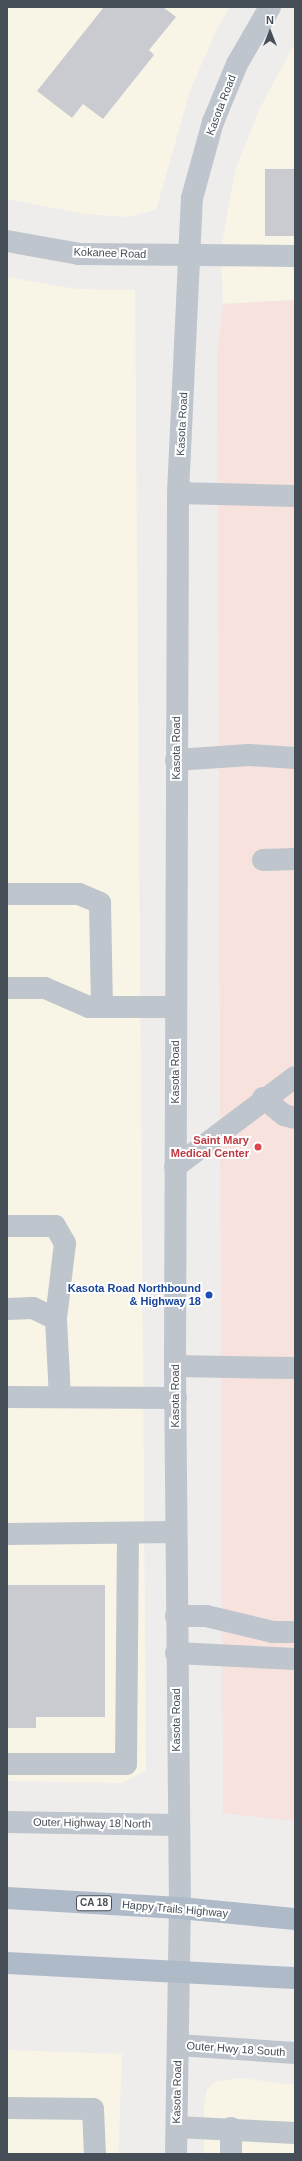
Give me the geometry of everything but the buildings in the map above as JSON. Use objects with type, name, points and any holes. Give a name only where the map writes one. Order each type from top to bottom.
[{"type":"main road","name":"Happy Trails Highway","points":[[7,1898],[180,1908],[295,1920]]},
{"type":"main road","points":[[7,1962],[179,1970],[295,1978]]},
{"type":"street","name":"Kasota Road","points":[[176,2154],[180,1908],[177,1825],[175,1366],[178,493],[192,198],[212,122],[237,64],[270,7]]},
{"type":"street","name":"Kokanee Road","points":[[7,241],[79,254],[295,256]]},
{"type":"street","points":[[178,493],[295,496]]},
{"type":"street","points":[[176,760],[249,755],[295,758]]},
{"type":"street","points":[[263,860],[295,859]]},
{"type":"street","points":[[7,894],[79,894],[100,903],[102,1007]]},
{"type":"street","points":[[7,988],[45,988],[88,1007],[176,1007]]},
{"type":"street","points":[[175,1167],[263,1098],[295,1077]]},
{"type":"street","points":[[263,1098],[284,1115],[295,1118]]},
{"type":"street","points":[[7,1226],[55,1226],[65,1243],[56,1318],[60,1397]]},
{"type":"street","points":[[7,1309],[33,1308],[56,1318]]},
{"type":"street","points":[[175,1366],[295,1368]]},
{"type":"street","points":[[7,1397],[176,1398]]},
{"type":"street","points":[[7,1534],[176,1532]]},
{"type":"street","points":[[7,1764],[126,1764],[128,1533]]},
{"type":"street","points":[[176,1616],[206,1616],[273,1632],[295,1632]]},
{"type":"street","points":[[176,1653],[295,1659]]},
{"type":"street","name":"Outer Highway 18 North","points":[[7,1822],[177,1825]]},
{"type":"street","name":"Outer Hwy 18 South","points":[[178,2045],[295,2053]]},
{"type":"street","points":[[7,2108],[93,2109],[95,2154]]},
{"type":"street","points":[[177,2127],[231,2128],[295,2133]]},
{"type":"street","points":[[231,2128],[231,2154]]},
{"type":"shaded area","points":[[7,7],[230,7],[219,24],[190,91],[156,210],[127,217],[85,214],[7,199]]},
{"type":"shaded area","points":[[295,43],[295,300],[223,304],[221,249],[235,171],[260,108]]},
{"type":"shaded area","points":[[7,277],[76,289],[135,290],[146,1770],[122,1783],[7,1781]]},
{"type":"shaded area","name":"Saint Mary Medical Center","points":[[295,300],[295,1821],[223,1813],[217,354],[223,304]]},
{"type":"shaded area","points":[[7,2050],[122,2054],[118,2154],[7,2154]]},
{"type":"shaded area","points":[[241,2078],[295,2085],[295,2154],[204,2154],[204,2103],[207,2089],[217,2081]]},
{"type":"place","name":"Saint Mary Medical Center","points":[[258,1147]]},
{"type":"place","name":"Kasota Road Northbound & Highway 18","points":[[209,1295]]}]
